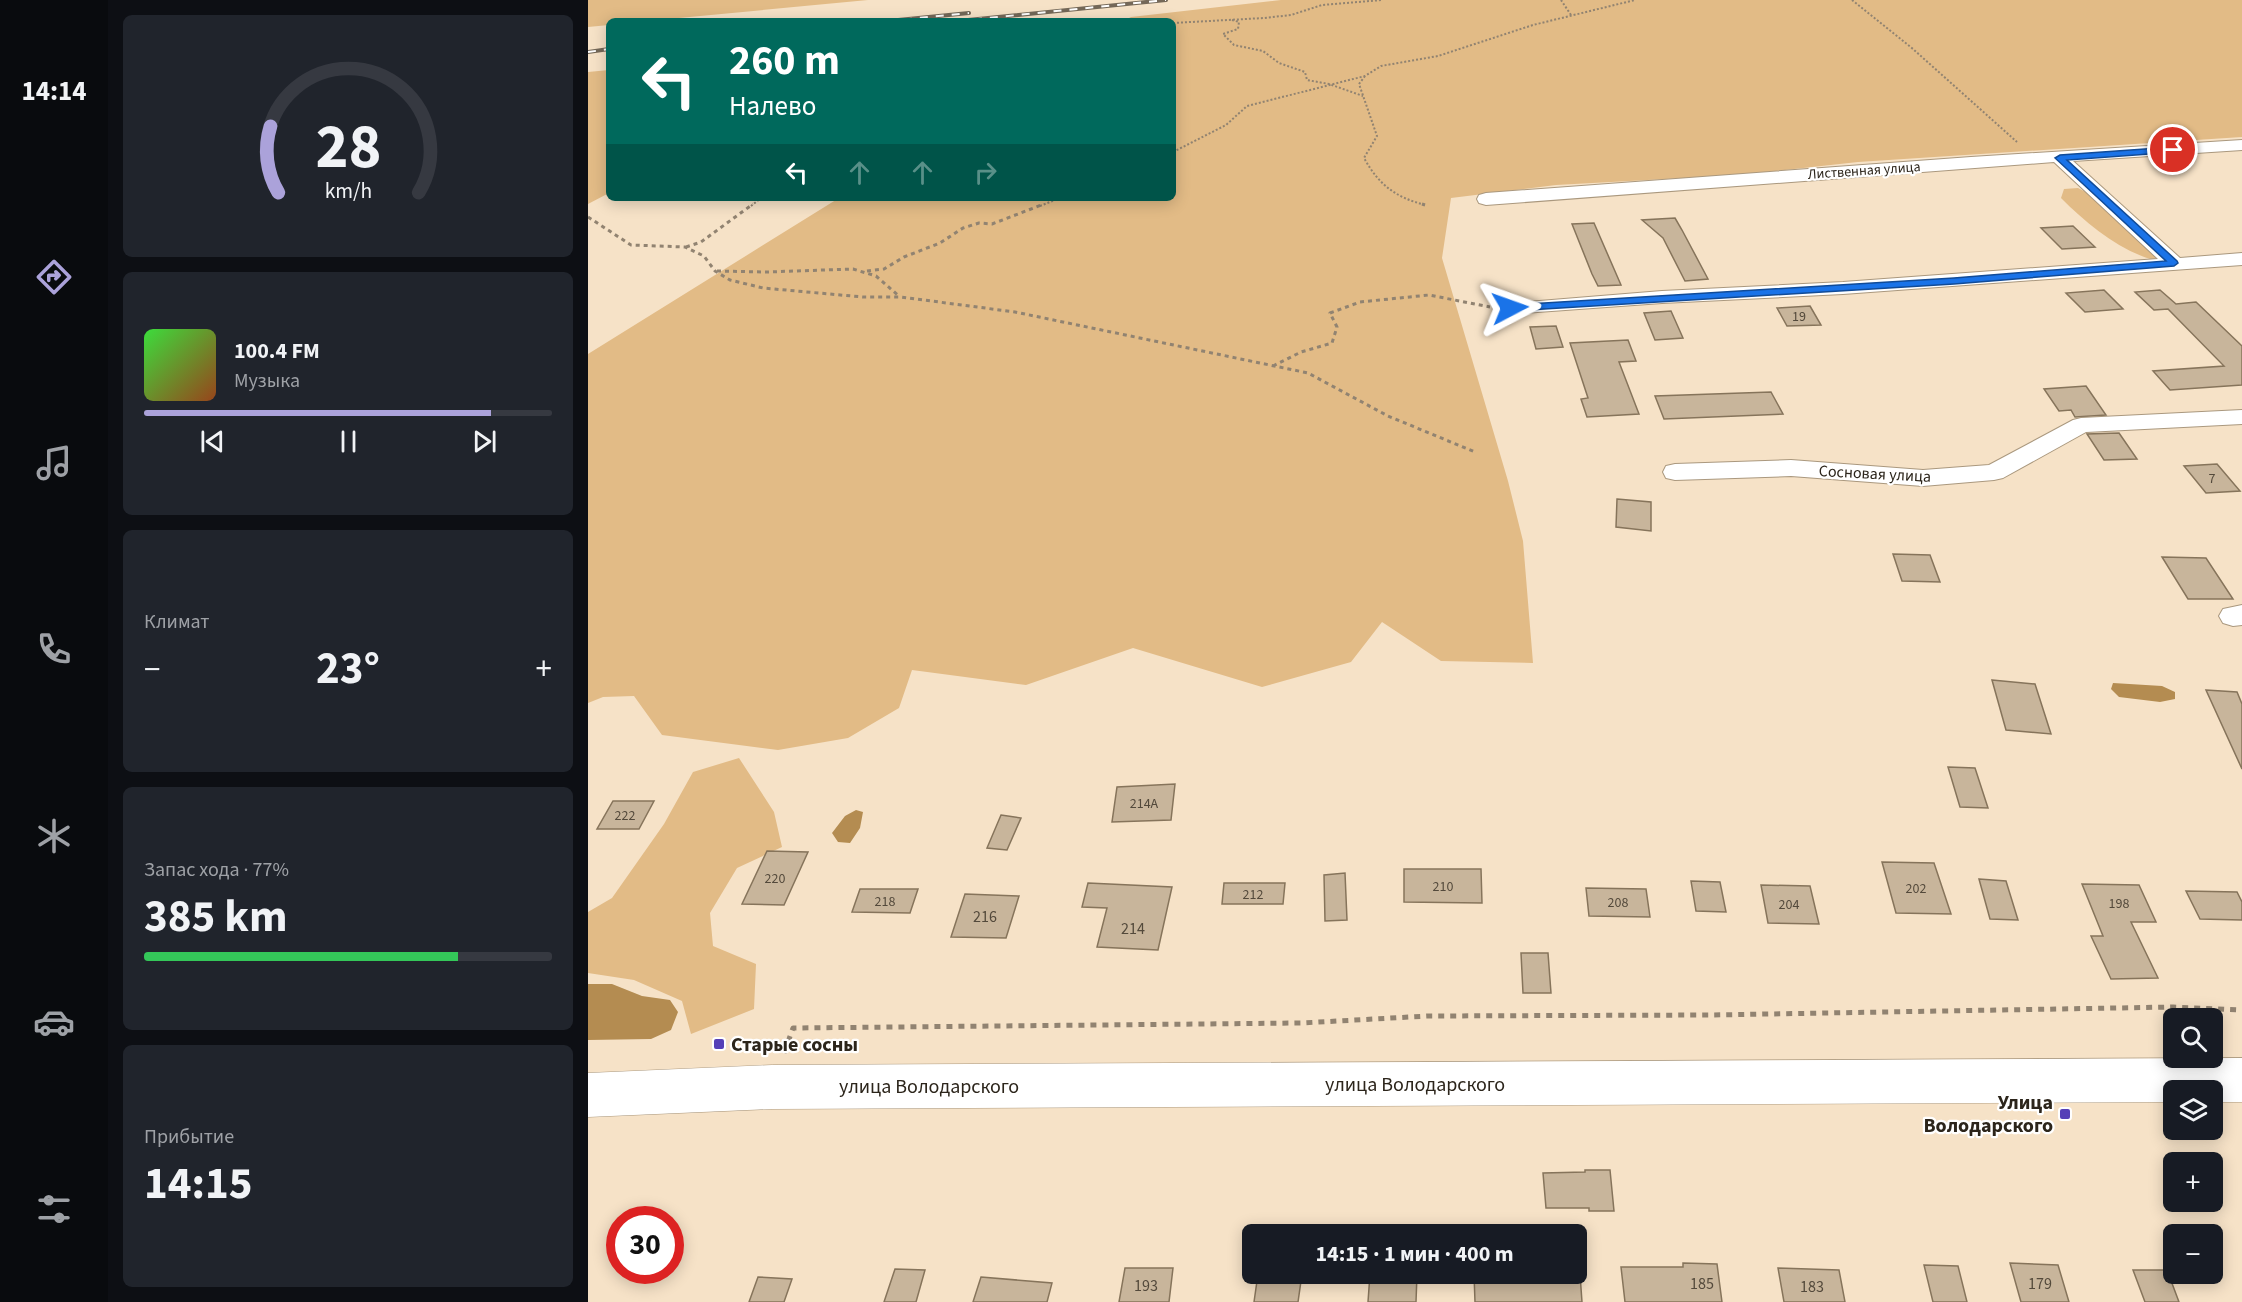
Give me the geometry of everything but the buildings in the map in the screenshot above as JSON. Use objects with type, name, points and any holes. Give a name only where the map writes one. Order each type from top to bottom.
[{"type":"main road","name":"улица Володарского","points":[[588,1095],[772,1087],[2242,1080]]},
{"type":"street","name":"Лиственная улица","points":[[1486,199],[1971,162],[2242,145]]},
{"type":"street","points":[[2060,158],[2174,263]]},
{"type":"street","points":[[1510,308],[1890,285],[2242,259]]},
{"type":"street","name":"Сосновая улица","points":[[1675,472],[1791,468],[1923,478],[1994,472],[2081,425],[2242,417]]},
{"type":"path","points":[[1176,23],[1282,16],[1322,5],[1382,0]]},
{"type":"path","points":[[1561,0],[1571,15]]},
{"type":"path","points":[[1176,151],[1226,126],[1246,106],[1365,76],[1381,66],[1438,56],[1461,46],[1484,42],[1533,25],[1635,0]]},
{"type":"path","points":[[1852,0],[1913,49],[2017,142],[2060,158]]},
{"type":"path","points":[[1229,19],[1239,22],[1238,29],[1223,34],[1225,40],[1235,46],[1260,50],[1279,63],[1298,66],[1305,72],[1306,80],[1329,84],[1364,96]]},
{"type":"path","points":[[1365,76],[1359,84],[1377,136],[1364,158],[1377,181],[1402,200],[1425,205]]},
{"type":"path","points":[[588,217],[631,244],[685,247],[701,242],[757,201]]},
{"type":"path","points":[[715,271],[788,272],[836,266],[867,271],[884,269],[903,257],[940,243],[963,228],[979,223],[992,224],[1052,201]]},
{"type":"path","points":[[685,247],[705,256],[715,271],[730,280],[763,288],[863,297],[901,297],[1015,312],[1308,373],[1388,416],[1475,452]]},
{"type":"path","points":[[867,271],[886,281],[901,297]]},
{"type":"path","points":[[1272,366],[1301,352],[1332,343],[1337,327],[1329,313],[1360,302],[1429,295],[1474,305],[1510,308]]},
{"type":"path","points":[[772,1087],[793,1028],[1258,1023],[1428,1016],[1711,1015],[2173,1007],[2242,1010]]},
{"type":"shaded area","points":[[588,0],[868,0],[679,18],[606,18],[606,25],[588,27]]},
{"type":"shaded area","points":[[1281,0],[2242,0],[2242,137],[1858,162],[1739,175],[1556,185],[1451,198],[1442,258],[1508,481],[1523,541],[1533,663],[1441,661],[1382,622],[1351,662],[1262,687],[1133,648],[1026,685],[912,670],[899,708],[848,738],[778,750],[662,735],[634,696],[603,697],[588,703],[588,354],[834,201],[1176,201],[1176,18],[1129,18]]},
{"type":"shaded area","points":[[606,70],[606,195],[588,204],[588,72]]},
{"type":"shaded area","points":[[2078,188],[2093,196],[2159,256],[2153,260],[2127,249],[2103,235],[2081,217],[2061,198],[2064,189]]},
{"type":"shaded area","points":[[2113,683],[2162,686],[2175,692],[2175,699],[2160,702],[2119,697],[2111,689]]},
{"type":"shaded area","points":[[739,758],[774,812],[782,847],[737,868],[710,913],[713,946],[756,964],[754,1009],[691,1034],[682,1001],[634,980],[588,973],[588,912],[612,898],[664,824],[693,772]]},
{"type":"shaded area","points":[[856,810],[863,812],[860,828],[850,843],[838,842],[832,833],[845,816]]},
{"type":"shaded area","points":[[588,984],[612,984],[642,996],[670,1000],[678,1012],[671,1030],[651,1039],[588,1040]]},
{"type":"railway","points":[[988,18],[1166,0]]},
{"type":"railway","points":[[918,18],[969,13]]},
{"type":"railway","points":[[588,52],[606,49]]},
{"type":"place","name":"Старые сосны","points":[[719,1044]]},
{"type":"place","name":"Улица Володарского","points":[[2065,1114]]},
{"type":"route","points":[[1510,308],[1954,281],[2174,263],[2060,158],[2173,150]]}]
